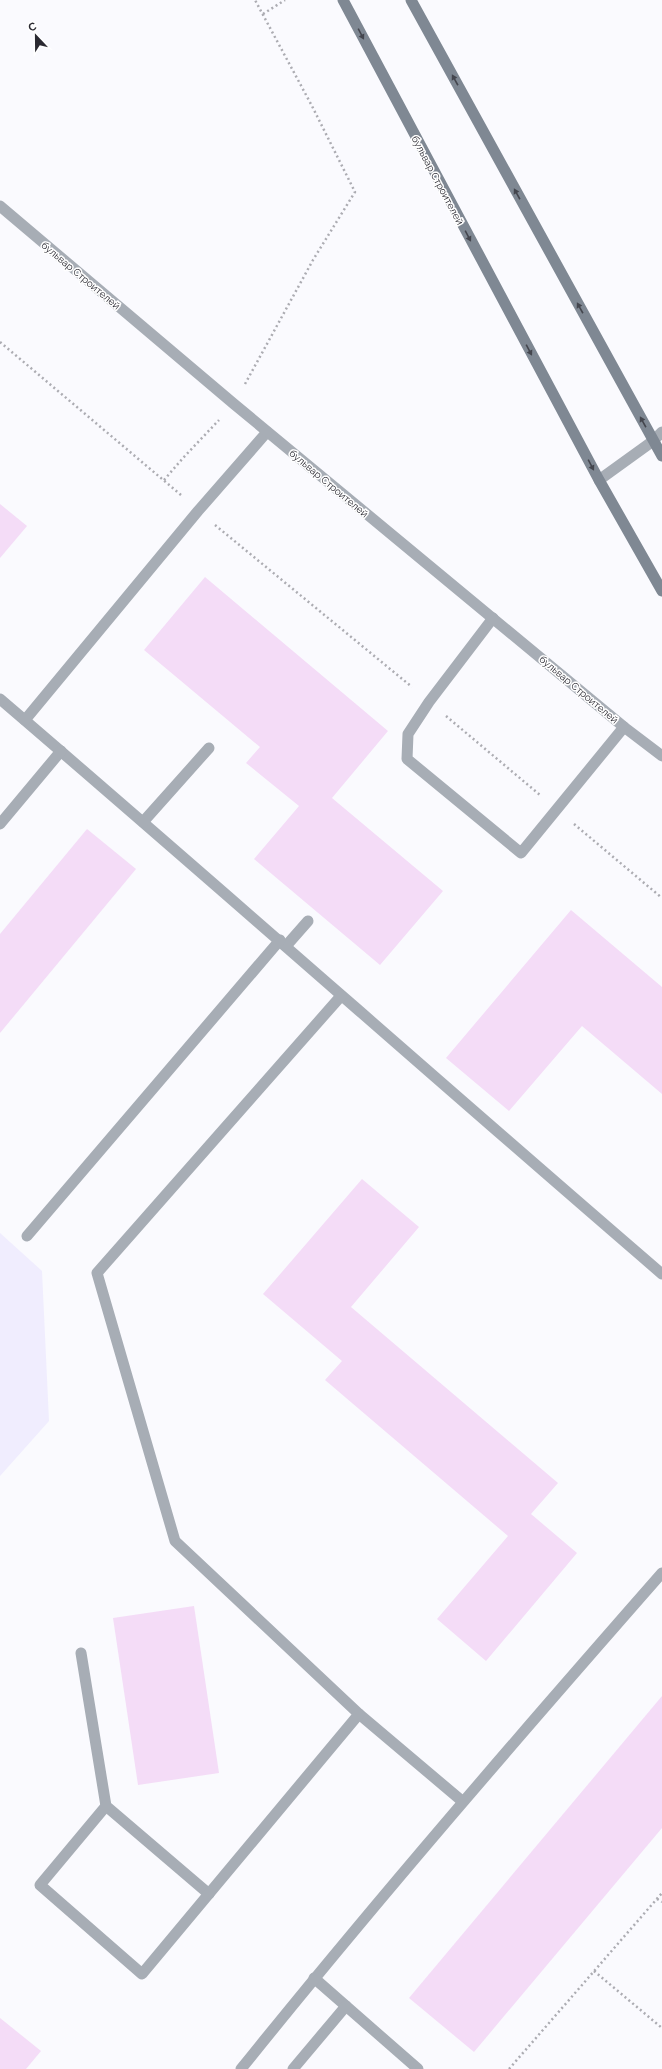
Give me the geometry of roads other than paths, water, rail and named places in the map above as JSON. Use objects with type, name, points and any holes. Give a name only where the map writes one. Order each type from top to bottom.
[{"type":"main road","name":"бульвар Строителей","points":[[343,0],[599,480],[662,591]]},
{"type":"main road","points":[[411,0],[662,456]]},
{"type":"street","name":"бульвар Строителей","points":[[0,206],[234,404],[624,727],[662,756]]},
{"type":"street","points":[[25,720],[198,511],[268,432]]},
{"type":"street","points":[[599,480],[653,441],[662,432]]},
{"type":"street","points":[[493,618],[408,734],[407,759],[521,853],[624,727]]},
{"type":"street","points":[[0,699],[284,943],[341,996],[662,1274]]},
{"type":"street","points":[[143,822],[209,748]]},
{"type":"street","points":[[0,824],[61,751]]},
{"type":"street","points":[[27,1236],[284,943],[308,921]]},
{"type":"street","points":[[341,996],[97,1273],[175,1541],[359,1714],[462,1801]]},
{"type":"street","points":[[241,2069],[314,1978],[462,1801],[662,1573]]},
{"type":"street","points":[[81,1653],[106,1806],[209,1894]]},
{"type":"street","points":[[106,1806],[40,1885],[142,1974],[359,1714]]},
{"type":"street","points":[[314,1978],[418,2069]]},
{"type":"street","points":[[295,2068],[346,2006]]}]
